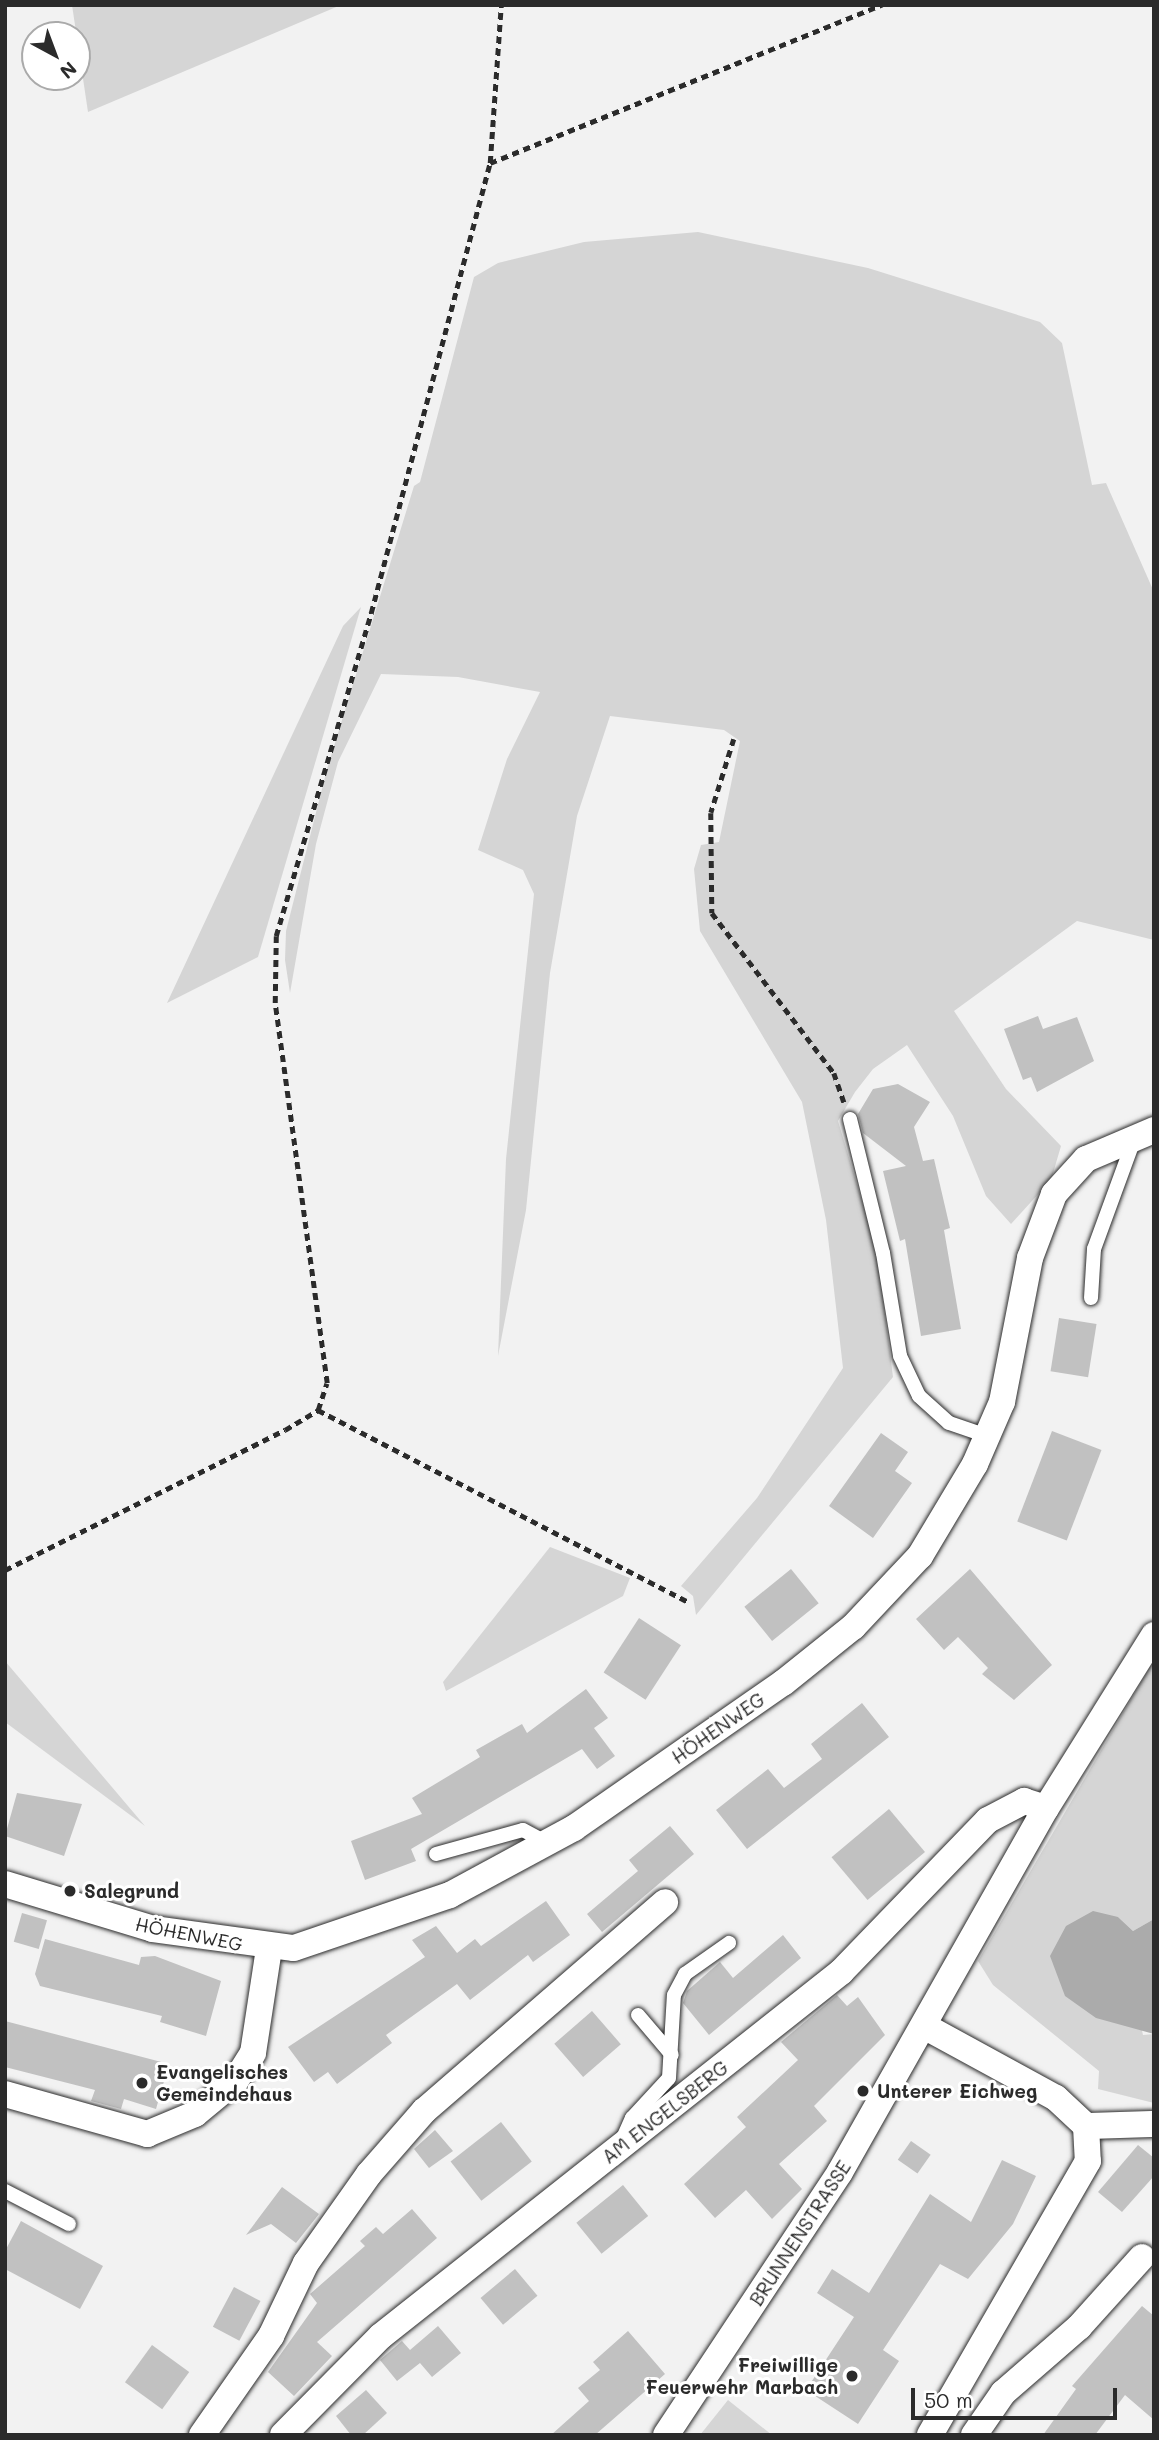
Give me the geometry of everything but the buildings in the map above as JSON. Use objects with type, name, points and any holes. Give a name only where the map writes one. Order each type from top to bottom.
[{"type":"street","name":"HÖHENWEG","points":[[5,1884],[153,1929],[269,1949],[313,1944],[450,1895],[549,1844],[783,1683],[853,1627],[920,1556],[987,1436],[1019,1336],[1030,1258],[1054,1194],[1086,1159],[1145,1131]]},
{"type":"street","points":[[1154,1635],[1046,1808],[925,2026],[1056,2098],[1086,2126],[1154,2124]]},
{"type":"street","name":"AM ENGELSBERG","points":[[283,2435],[381,2336],[841,1972],[988,1821],[1024,1801],[1046,1808]]},
{"type":"street","points":[[202,2435],[271,2336],[306,2263],[377,2165],[424,2111],[665,1902]]},
{"type":"street","points":[[5,2094],[147,2134],[195,2114],[236,2080],[253,2053],[269,1949]]},
{"type":"street","name":"BRUNNENSTRASSE","points":[[666,2435],[840,2172],[925,2026]]},
{"type":"street","points":[[930,2435],[1083,2172],[1086,2126]]},
{"type":"street","points":[[974,2435],[1003,2393],[1079,2327],[1142,2256]]},
{"type":"lane","points":[[850,1119],[883,1253],[900,1356],[919,1396],[949,1423],[987,1436]]},
{"type":"lane","points":[[1091,1298],[1094,1249],[1145,1131]]},
{"type":"lane","points":[[436,1854],[523,1830],[549,1844]]},
{"type":"lane","points":[[618,2149],[632,2118],[669,2078],[674,1995],[685,1975],[729,1943]]},
{"type":"lane","points":[[638,2015],[672,2055]]},
{"type":"lane","points":[[5,2191],[69,2224]]},
{"type":"path","points":[[5,1570],[318,1409],[327,1384],[275,1003],[276,936],[371,613],[490,163],[501,5]]},
{"type":"path","points":[[490,163],[882,5]]},
{"type":"path","points":[[734,739],[711,813],[712,913],[834,1073],[850,1119]]},
{"type":"path","points":[[318,1409],[690,1603]]},
{"type":"shaded area","points":[[72,5],[341,5],[88,112],[85,91],[91,91],[91,21],[74,21]]},
{"type":"shaded area","points":[[698,232],[868,268],[1040,322],[1062,343],[1092,485],[1106,483],[1154,592],[1154,940],[1077,921],[954,1011],[1006,1089],[1061,1146],[1051,1180],[1011,1224],[986,1196],[953,1116],[907,1045],[873,1069],[855,1092],[838,1121],[877,1251],[893,1377],[696,1615],[693,1596],[681,1586],[757,1498],[843,1368],[826,1220],[802,1102],[700,931],[694,869],[701,845],[719,842],[740,741],[724,730],[610,716],[577,816],[550,973],[526,1210],[498,1356],[506,1159],[534,894],[523,870],[478,850],[507,759],[540,692],[458,677],[381,674],[338,762],[316,844],[290,993],[285,960],[286,931],[327,769],[414,486],[420,482],[474,277],[498,263],[584,242]]},
{"type":"shaded area","points":[[361,607],[258,957],[167,1003],[343,626]]},
{"type":"shaded area","points":[[550,1547],[630,1578],[623,1596],[446,1691],[443,1682]]},
{"type":"shaded area","points":[[1154,1660],[1154,1919],[1133,1931],[1118,1917],[1143,2035],[1154,2034],[1154,2103],[1098,2089],[1099,2071],[993,1985],[978,1961]]},
{"type":"shaded area","points":[[5,1661],[145,1826],[5,1722]]},
{"type":"shaded area","points":[[1093,1911],[1118,1917],[1133,1931],[1154,1919],[1154,2034],[1096,2018],[1065,1996],[1050,1956],[1066,1926]]},
{"type":"shaded area","points":[[728,2400],[772,2435],[700,2435]]},
{"type":"place","name":"Salegrund","points":[[70,1891]]},
{"type":"place","name":"Evangelisches Gemeindehaus","points":[[142,2083]]},
{"type":"place","name":"Unterer Eichweg","points":[[863,2091]]},
{"type":"place","name":"Freiwillige Feuerwehr Marbach","points":[[852,2376]]}]
